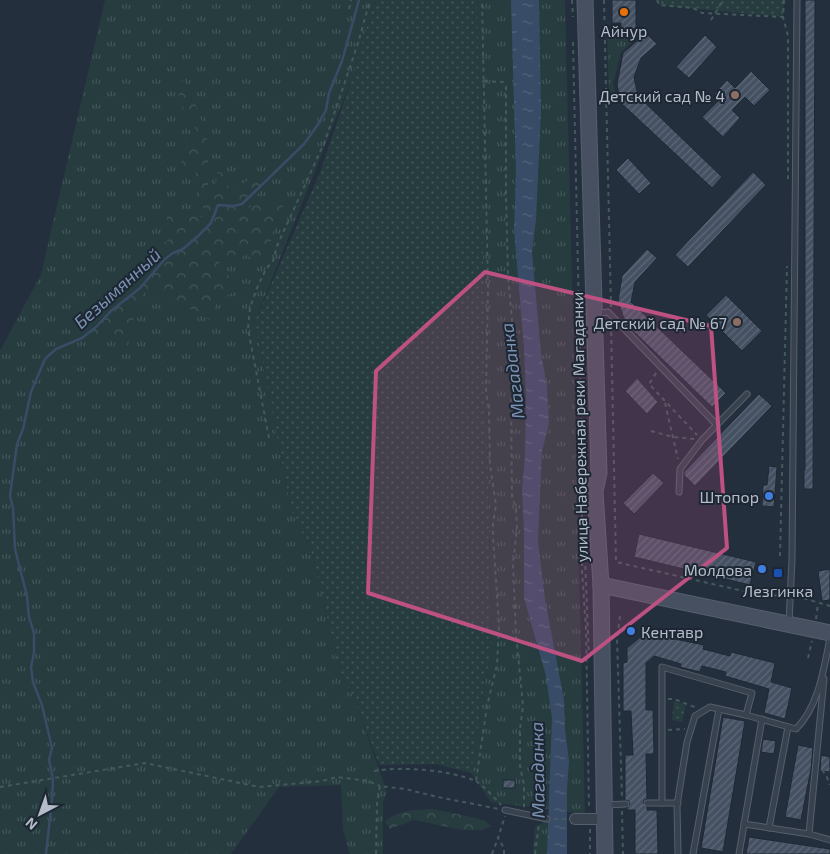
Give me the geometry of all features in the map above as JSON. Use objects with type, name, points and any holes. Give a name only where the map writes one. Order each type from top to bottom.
[{"type":"street","name":"улица Набережная реки Магаданки","points":[[585,0],[599,473],[595,491],[601,585],[598,815],[605,854]]},
{"type":"street","points":[[601,585],[830,633]]},
{"type":"street","points":[[575,819],[598,815]]},
{"type":"lane","points":[[789,623],[792,539],[797,0]]},
{"type":"lane","points":[[595,314],[608,312],[717,424]]},
{"type":"lane","points":[[679,492],[680,469],[702,440],[747,394]]},
{"type":"lane","points":[[678,854],[678,803],[686,742],[695,716],[710,707],[746,714],[796,729],[806,719],[821,679],[830,638]]},
{"type":"lane","points":[[809,834],[825,662]]},
{"type":"lane","points":[[662,803],[662,667],[752,693],[746,714]]},
{"type":"lane","points":[[694,854],[719,709]]},
{"type":"lane","points":[[740,854],[762,719]]},
{"type":"lane","points":[[769,828],[788,727]]},
{"type":"lane","points":[[647,804],[678,803]]},
{"type":"lane","points":[[598,815],[624,804]]},
{"type":"lane","points":[[506,810],[546,819]]},
{"type":"lane","points":[[744,824],[809,834],[830,840]]},
{"type":"path","points":[[349,9],[351,0]]},
{"type":"path","points":[[269,438],[250,344],[248,329],[250,308],[257,288],[266,269],[273,261],[277,246],[325,141],[358,43],[370,0]]},
{"type":"path","points":[[476,781],[484,719],[499,650],[498,597],[493,523],[496,506],[490,465],[489,410],[486,392],[488,288],[482,0]]},
{"type":"path","points":[[572,0],[573,18]]},
{"type":"path","points":[[604,0],[616,562],[765,596],[790,594],[830,606]]},
{"type":"path","points":[[657,0],[659,5],[693,8],[702,13],[783,17]]},
{"type":"path","points":[[711,20],[723,0]]},
{"type":"path","points":[[784,0],[783,17],[788,36],[788,183]]},
{"type":"path","points":[[573,36],[582,452],[582,571],[598,815]]},
{"type":"path","points":[[484,81],[503,82],[506,87],[508,275],[516,366],[511,402],[512,496],[516,509],[513,564],[516,634],[523,706],[520,729],[520,766],[524,785],[523,814]]},
{"type":"path","points":[[780,556],[787,258]]},
{"type":"path","points":[[660,367],[649,384],[702,440]]},
{"type":"path","points":[[664,400],[680,469]]},
{"type":"path","points":[[652,431],[702,440]]},
{"type":"path","points":[[586,558],[598,815],[592,854]]},
{"type":"path","points":[[620,616],[617,639],[624,804],[623,854]]},
{"type":"path","points":[[662,699],[674,699],[703,711]]},
{"type":"path","points":[[663,730],[691,728]]},
{"type":"path","points":[[0,787],[145,763],[259,787],[322,781],[337,777],[368,781],[380,786],[405,789],[506,810]]},
{"type":"path","points":[[816,765],[826,776],[830,785]]},
{"type":"path","points":[[374,771],[436,771],[476,781],[506,810]]},
{"type":"path","points":[[376,854],[377,804],[380,786]]},
{"type":"path","points":[[492,854],[506,810]]},
{"type":"path","points":[[536,854],[540,818]]},
{"type":"path","points":[[546,819],[575,819]]},
{"type":"path","points":[[498,838],[504,848],[504,854]]},
{"type":"highlighted area","points":[[485,272],[711,326],[727,548],[582,661],[368,593],[376,371]]},
{"type":"green space","points":[[105,0],[375,0],[352,78],[255,321],[291,509],[312,554],[341,674],[355,700],[387,793],[383,802],[383,854],[350,854],[343,830],[341,785],[279,787],[231,854],[0,854],[0,351],[41,274]]},
{"type":"green space","points":[[375,0],[477,0],[492,648],[471,773],[436,764],[379,765],[355,700],[341,674],[312,554],[291,509],[255,321],[319,175],[352,78]]},
{"type":"green space","points":[[477,0],[565,0],[585,814],[491,802],[471,773],[492,648]]},
{"type":"green space","points":[[657,0],[784,0],[783,17],[659,5]]},
{"type":"green space","points":[[645,32],[621,52],[613,84],[615,91],[613,96],[609,92],[607,33]]},
{"type":"green space","points":[[183,79],[199,112],[208,143],[208,187],[214,192],[218,172],[222,173],[229,189],[239,186],[258,174],[263,178],[258,194],[248,208],[266,200],[282,200],[283,208],[272,234],[268,259],[261,263],[246,255],[236,260],[222,258],[216,268],[229,276],[239,279],[237,291],[219,299],[209,320],[193,309],[182,310],[166,294],[146,291],[136,306],[128,347],[115,336],[94,338],[90,323],[114,303],[131,279],[164,243],[175,235],[175,229],[167,225],[168,216],[205,217],[195,170],[183,169],[180,150],[187,139],[200,137],[178,98]]},
{"type":"green space","points":[[674,701],[686,705],[682,722],[672,720]]},
{"type":"green space","points":[[434,809],[484,820],[491,826],[482,830],[462,830],[414,820],[390,829],[385,822],[402,812]]},
{"type":"green space","points":[[549,821],[547,854],[533,854],[535,827]]},
{"type":"water","points":[[511,0],[539,0],[541,111],[536,220],[532,252],[541,353],[547,387],[549,424],[542,451],[538,541],[545,599],[564,700],[569,761],[567,854],[547,854],[552,718],[546,676],[524,598],[522,489],[525,455],[526,398],[514,229],[516,173]]},
{"type":"building","name":"Айнур","points":[[612,0],[636,0],[636,29],[621,29],[621,23],[612,23]]},
{"type":"building","points":[[805,0],[815,0],[813,489],[804,489]]},
{"type":"building","points":[[646,33],[657,44],[641,58],[634,77],[638,96],[722,177],[712,188],[620,102],[617,84],[623,53]]},
{"type":"building","points":[[705,35],[717,47],[689,78],[676,67]]},
{"type":"building","name":"Детский сад № 4","points":[[751,71],[770,90],[754,106],[745,97],[732,110],[740,118],[723,137],[702,117],[720,99],[714,94],[727,80],[735,88]]},
{"type":"building","points":[[628,158],[651,183],[639,194],[616,170]]},
{"type":"building","points":[[753,172],[766,185],[688,267],[675,255]]},
{"type":"building","points":[[647,249],[657,258],[635,282],[631,302],[726,393],[712,407],[626,324],[618,301],[622,276]]},
{"type":"building","name":"Детский сад № 67","points":[[726,295],[762,331],[742,351],[706,315]]},
{"type":"building","points":[[637,378],[658,402],[647,414],[625,391]]},
{"type":"building","points":[[759,394],[772,406],[695,486],[684,475],[684,472]]},
{"type":"building","name":"Штопор","points":[[769,466],[777,467],[774,507],[762,506],[763,485],[767,485]]},
{"type":"building","points":[[653,473],[664,483],[634,514],[623,503]]},
{"type":"building","points":[[639,534],[756,562],[750,585],[634,557]]},
{"type":"building","points":[[830,569],[830,600],[822,601],[818,571]]},
{"type":"building","points":[[643,635],[660,636],[704,645],[703,649],[730,656],[731,652],[775,663],[771,682],[792,688],[785,719],[764,713],[769,689],[725,676],[726,672],[702,666],[700,672],[680,667],[681,664],[654,656],[646,663],[646,710],[653,710],[654,754],[646,754],[647,799],[643,803],[647,810],[657,810],[658,854],[635,854],[635,810],[626,810],[630,804],[629,801],[625,800],[625,755],[633,755],[631,711],[623,711],[623,663],[627,662],[627,648]]},
{"type":"building","points":[[723,717],[745,721],[723,852],[701,848]]},
{"type":"building","points":[[763,739],[776,741],[774,754],[761,752]]},
{"type":"building","points":[[798,745],[813,748],[801,820],[785,817]]},
{"type":"building","points":[[821,755],[830,757],[830,772],[820,771]]},
{"type":"building","points":[[503,780],[515,780],[515,788],[503,788]]},
{"type":"building","points":[[749,837],[830,849],[830,854],[746,854]]},
{"type":"waterway","name":"Безымянный","points":[[46,854],[52,800],[53,779],[49,760],[52,748],[42,705],[33,682],[31,667],[34,653],[34,633],[15,549],[13,508],[10,496],[17,444],[23,429],[31,392],[45,359],[56,349],[82,338],[96,327],[111,311],[140,288],[165,259],[183,249],[198,236],[211,223],[218,205],[233,206],[242,204],[304,144],[326,110],[329,93],[342,61],[359,0]]},
{"type":"place","name":"Айнур","points":[[624,12]]},
{"type":"place","name":"Детский сад № 4","points":[[735,95]]},
{"type":"place","name":"Детский сад № 67","points":[[737,322]]},
{"type":"place","name":"Штопор","points":[[769,496]]},
{"type":"place","name":"Молдова","points":[[762,569]]},
{"type":"place","name":"Лезгинка","points":[[778,573]]},
{"type":"place","name":"Кентавр","points":[[631,631]]},
{"type":"water label","name":"Магаданка","points":[[512,371]]},
{"type":"water label","name":"Магаданка","points":[[537,770]]}]
